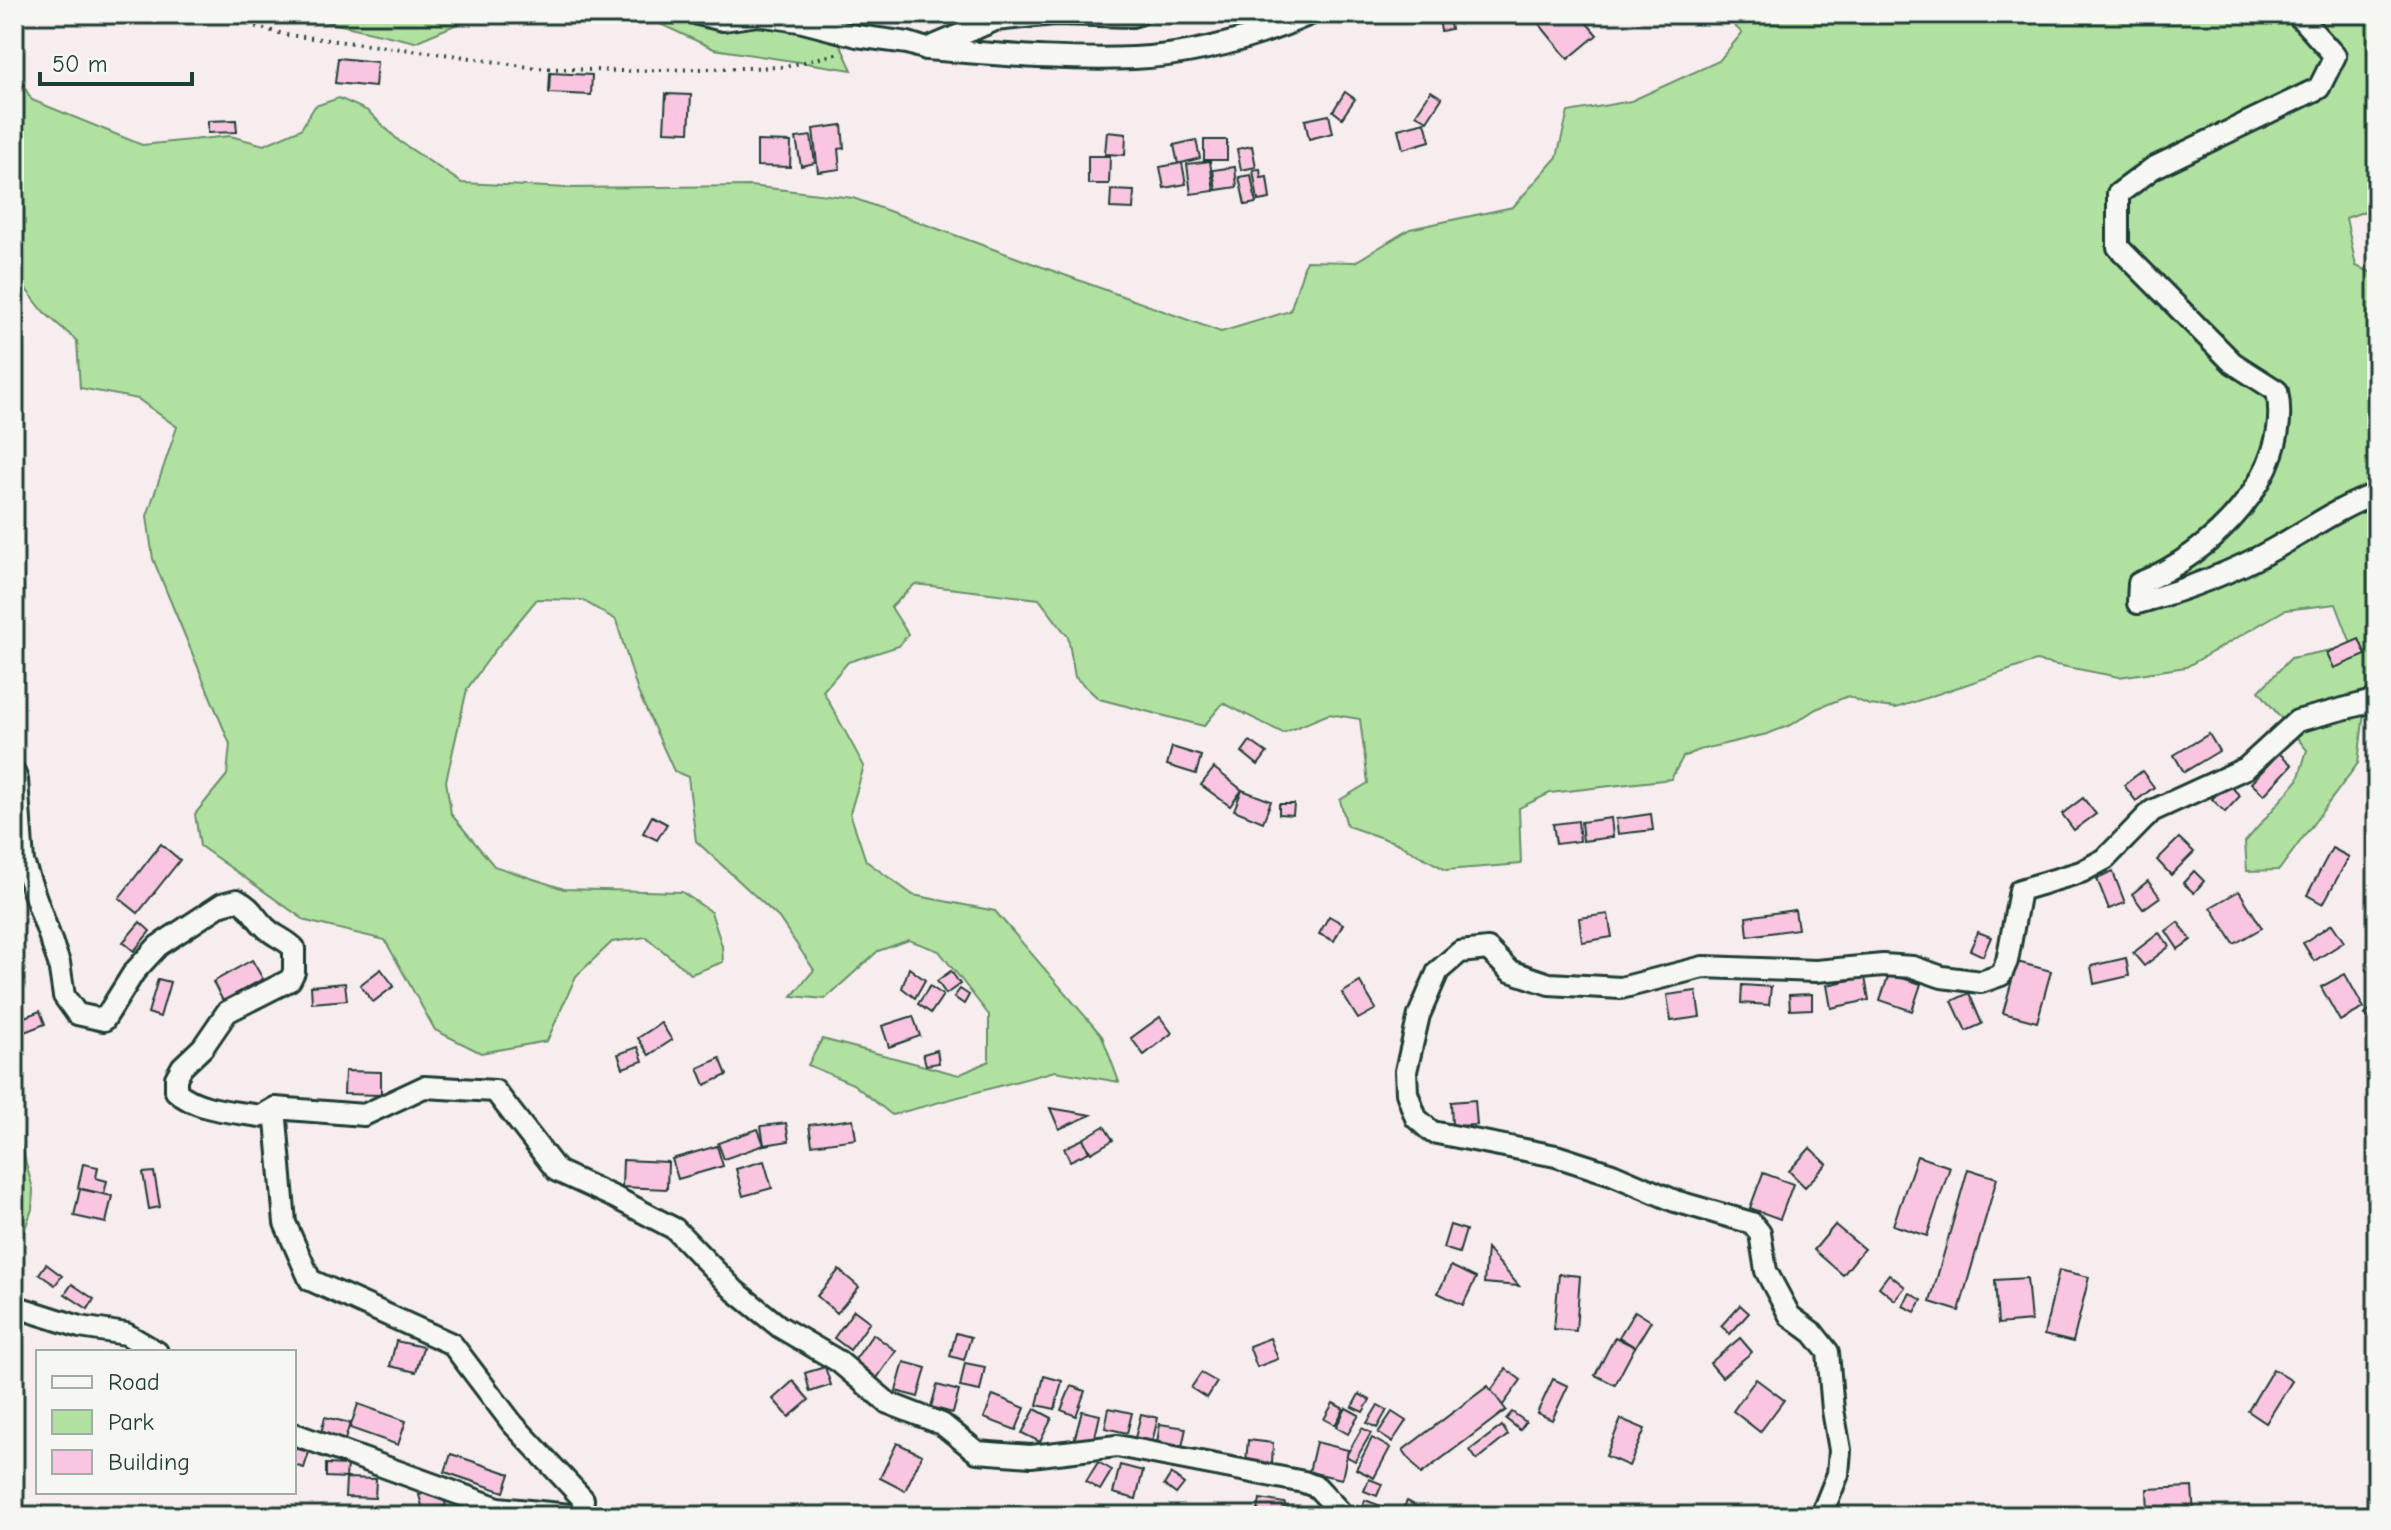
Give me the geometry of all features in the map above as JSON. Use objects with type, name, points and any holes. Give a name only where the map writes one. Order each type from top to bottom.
[{"type":"street","points":[[698,14],[723,20],[758,15],[785,19],[927,49],[1134,58],[1227,43],[1310,14]]},
{"type":"street","points":[[927,49],[995,20],[1055,14],[1139,14]]},
{"type":"street","points":[[2297,14],[2335,56],[2319,88],[2153,168],[2118,194],[2118,247],[2233,363],[2277,391],[2281,412],[2278,433],[2263,478],[2236,515],[2186,558],[2163,574],[2139,583],[2138,603],[2181,591],[2269,552],[2360,500],[2377,494]]},
{"type":"street","points":[[1821,1516],[1838,1474],[1840,1450],[1828,1352],[1813,1333],[1790,1316],[1766,1271],[1760,1233],[1752,1223],[1675,1201],[1612,1174],[1556,1156],[1432,1132],[1416,1118],[1407,1093],[1406,1071],[1419,1015],[1438,971],[1460,952],[1488,949],[1510,971],[1549,984],[1621,988],[1703,967],[1816,971],[1883,965],[1913,967],[1942,977],[1981,982],[2001,975],[2007,961],[2020,890],[2081,872],[2105,859],[2152,811],[2246,768],[2297,721],[2377,700]]},
{"type":"street","points":[[14,772],[23,862],[59,963],[64,996],[77,1014],[104,1020],[134,972],[158,946],[222,904],[237,900],[249,907],[267,930],[285,939],[294,948],[294,972],[290,980],[227,1012],[203,1047],[182,1067],[176,1078],[176,1091],[184,1099],[261,1116],[275,1108],[364,1115],[424,1087],[495,1091],[557,1171],[675,1229],[735,1291],[780,1327],[838,1361],[888,1403],[942,1424],[977,1452],[1031,1456],[1117,1446],[1304,1482],[1317,1487],[1344,1516]]},
{"type":"street","points":[[275,1108],[285,1223],[310,1280],[452,1344],[512,1423],[583,1499],[582,1516],[498,1508],[296,1435]]},
{"type":"street","points":[[14,1306],[80,1327],[126,1334],[154,1350]]},
{"type":"path","points":[[21,14],[34,14]]},
{"type":"path","points":[[209,14],[287,35],[535,68],[622,71],[784,67],[843,52]]},
{"type":"green space","points":[[293,14],[481,14],[415,42]]},
{"type":"green space","points":[[639,14],[826,14],[852,70],[714,49]]},
{"type":"green space","points":[[1730,14],[2377,14],[2377,207],[2346,218],[2356,266],[2377,275],[2377,685],[2364,712],[2358,763],[2279,870],[2247,871],[2245,842],[2298,780],[2307,750],[2259,691],[2291,658],[2352,646],[2336,604],[2285,610],[2186,667],[2119,677],[2036,661],[1896,708],[1869,705],[1848,696],[1767,734],[1699,750],[1683,757],[1671,779],[1550,793],[1519,808],[1521,864],[1446,870],[1397,843],[1347,826],[1340,800],[1368,783],[1360,719],[1329,714],[1283,733],[1223,703],[1204,726],[1099,699],[1075,677],[1068,637],[1039,599],[915,584],[891,607],[908,634],[899,646],[848,662],[823,691],[864,766],[850,813],[866,861],[913,895],[995,911],[1102,1036],[1119,1082],[1055,1071],[892,1115],[853,1084],[808,1065],[822,1039],[959,1075],[989,1061],[989,1015],[939,951],[909,940],[878,951],[825,999],[792,996],[814,970],[779,918],[696,841],[688,777],[674,771],[638,692],[616,620],[582,600],[537,599],[467,689],[446,781],[451,814],[494,866],[564,889],[682,892],[711,912],[722,946],[723,962],[691,974],[646,937],[612,942],[576,976],[547,1041],[481,1053],[435,1030],[385,940],[306,921],[200,846],[195,814],[227,775],[230,744],[153,559],[147,516],[177,427],[138,399],[80,388],[77,341],[44,312],[14,274],[14,70],[32,100],[142,145],[230,136],[264,145],[301,129],[315,106],[339,98],[368,111],[399,141],[462,183],[568,188],[750,186],[853,198],[1221,332],[1290,311],[1306,261],[1355,262],[1410,229],[1513,207],[1557,157],[1568,112],[1631,101],[1719,61],[1742,33],[1730,21]]},
{"type":"green space","points":[[17,1130],[33,1189],[32,1209],[14,1260],[14,1131]]},
{"type":"building","points":[[1451,14],[1472,14],[1459,24]]},
{"type":"building","points":[[1531,14],[1579,14],[1597,35],[1568,59]]},
{"type":"building","points":[[1449,18],[1451,29],[1441,31],[1439,19]]},
{"type":"building","points":[[338,58],[377,62],[375,87],[335,83]]},
{"type":"building","points":[[550,73],[592,75],[591,95],[549,93]]},
{"type":"building","points":[[1431,91],[1442,98],[1427,121],[1416,114]]},
{"type":"building","points":[[1345,92],[1355,99],[1342,118],[1333,111]]},
{"type":"building","points":[[666,94],[691,95],[689,132],[664,131]]},
{"type":"building","points":[[1329,115],[1333,133],[1309,139],[1305,120]]},
{"type":"building","points":[[236,120],[237,132],[208,133],[208,121]]},
{"type":"building","points":[[1425,122],[1430,141],[1403,149],[1398,129]]},
{"type":"building","points":[[842,125],[844,148],[838,149],[840,169],[818,172],[813,129]]},
{"type":"building","points":[[1107,132],[1126,134],[1125,155],[1105,154]]},
{"type":"building","points":[[811,136],[815,163],[801,166],[796,138]]},
{"type":"building","points":[[1196,140],[1200,158],[1178,164],[1174,145]]},
{"type":"building","points":[[1204,140],[1227,140],[1227,160],[1204,160]]},
{"type":"building","points":[[757,141],[791,142],[790,167],[757,166]]},
{"type":"building","points":[[1252,146],[1256,167],[1241,170],[1237,149]]},
{"type":"building","points":[[1088,156],[1110,156],[1109,184],[1088,184]]},
{"type":"building","points":[[1210,161],[1214,191],[1191,194],[1187,164]]},
{"type":"building","points":[[1182,163],[1186,184],[1164,188],[1160,167]]},
{"type":"building","points":[[1235,167],[1237,187],[1216,190],[1213,170]]},
{"type":"building","points":[[1260,169],[1261,178],[1267,177],[1270,199],[1258,201],[1253,170]]},
{"type":"building","points":[[1251,175],[1256,203],[1245,205],[1239,177]]},
{"type":"building","points":[[1111,190],[1134,191],[1133,209],[1110,208]]},
{"type":"building","points":[[2359,639],[2366,655],[2334,668],[2327,653]]},
{"type":"building","points":[[2209,734],[2219,751],[2184,772],[2174,755]]},
{"type":"building","points":[[1250,741],[1267,753],[1258,765],[1242,752]]},
{"type":"building","points":[[1172,747],[1201,756],[1196,774],[1167,765]]},
{"type":"building","points":[[2279,753],[2292,765],[2264,795],[2251,783]]},
{"type":"building","points":[[1214,768],[1242,790],[1230,806],[1201,785]]},
{"type":"building","points":[[2142,771],[2154,787],[2136,801],[2124,785]]},
{"type":"building","points":[[2228,783],[2240,796],[2225,812],[2212,799]]},
{"type":"building","points":[[1242,790],[1271,801],[1263,822],[1234,810]]},
{"type":"building","points":[[2083,798],[2096,814],[2074,830],[2062,814]]},
{"type":"building","points":[[1279,804],[1294,804],[1293,815],[1279,814]]},
{"type":"building","points":[[1651,814],[1653,830],[1618,834],[1616,819]]},
{"type":"building","points":[[652,816],[667,824],[657,840],[643,833]]},
{"type":"building","points":[[1611,818],[1613,837],[1583,841],[1581,822]]},
{"type":"building","points":[[1578,821],[1580,841],[1556,844],[1553,824]]},
{"type":"building","points":[[2179,838],[2194,852],[2171,875],[2157,860]]},
{"type":"building","points":[[161,844],[180,860],[138,913],[119,898]]},
{"type":"building","points":[[2332,848],[2349,857],[2323,904],[2307,895]]},
{"type":"building","points":[[2194,871],[2204,881],[2194,893],[2183,883]]},
{"type":"building","points":[[2113,872],[2125,903],[2109,909],[2097,879]]},
{"type":"building","points":[[2148,881],[2160,897],[2143,909],[2132,894]]},
{"type":"building","points":[[2239,891],[2262,928],[2234,944],[2211,907]]},
{"type":"building","points":[[1795,910],[1798,929],[1748,936],[1746,917]]},
{"type":"building","points":[[1608,914],[1612,937],[1582,942],[1579,918]]},
{"type":"building","points":[[1329,916],[1343,924],[1334,941],[1319,934]]},
{"type":"building","points":[[140,922],[150,931],[134,951],[123,942]]},
{"type":"building","points":[[2178,922],[2191,940],[2178,949],[2166,931]]},
{"type":"building","points":[[2332,924],[2344,942],[2314,961],[2303,943]]},
{"type":"building","points":[[1978,932],[1991,937],[1983,956],[1970,950]]},
{"type":"building","points":[[2159,933],[2170,946],[2144,966],[2133,953]]},
{"type":"building","points":[[2126,958],[2129,976],[2094,984],[2091,966]]},
{"type":"building","points":[[252,960],[263,979],[223,1001],[213,982]]},
{"type":"building","points":[[2017,962],[2051,971],[2037,1022],[2003,1013]]},
{"type":"building","points":[[909,968],[925,980],[915,998],[902,988]]},
{"type":"building","points":[[381,969],[394,986],[373,1002],[360,985]]},
{"type":"building","points":[[951,971],[960,984],[946,994],[937,981]]},
{"type":"building","points":[[1889,974],[1921,984],[1912,1011],[1880,1000]]},
{"type":"building","points":[[2345,974],[2364,1008],[2340,1021],[2321,987]]},
{"type":"building","points":[[1865,977],[1869,1000],[1831,1008],[1827,985]]},
{"type":"building","points":[[158,979],[170,982],[160,1017],[148,1013]]},
{"type":"building","points":[[1360,982],[1376,1009],[1358,1019],[1342,993]]},
{"type":"building","points":[[345,983],[347,1000],[312,1003],[311,986]]},
{"type":"building","points":[[1742,985],[1771,987],[1769,1005],[1741,1003]]},
{"type":"building","points":[[930,986],[943,995],[931,1013],[918,1004]]},
{"type":"building","points":[[960,989],[969,995],[964,1004],[954,997]]},
{"type":"building","points":[[1696,991],[1700,1017],[1671,1021],[1667,995]]},
{"type":"building","points":[[1969,993],[1982,1024],[1966,1031],[1952,1001]]},
{"type":"building","points":[[1812,994],[1812,1009],[1790,1010],[1789,995]]},
{"type":"building","points":[[2377,1002],[2377,1026],[2365,1015]]},
{"type":"building","points":[[40,1011],[45,1024],[14,1036],[14,1021]]},
{"type":"building","points":[[913,1016],[920,1036],[889,1047],[882,1026]]},
{"type":"building","points":[[1160,1017],[1172,1033],[1144,1055],[1131,1038]]},
{"type":"building","points":[[661,1023],[672,1040],[649,1055],[638,1038]]},
{"type":"building","points":[[638,1047],[643,1061],[623,1068],[618,1054]]},
{"type":"building","points":[[937,1050],[939,1063],[926,1065],[923,1054]]},
{"type":"building","points":[[720,1058],[727,1075],[705,1085],[698,1068]]},
{"type":"building","points":[[345,1071],[381,1072],[381,1095],[344,1094]]},
{"type":"building","points":[[1475,1100],[1477,1125],[1452,1126],[1451,1102]]},
{"type":"building","points":[[1050,1108],[1091,1115],[1059,1129]]},
{"type":"building","points":[[853,1119],[856,1139],[812,1145],[809,1125]]},
{"type":"building","points":[[786,1123],[789,1141],[764,1145],[761,1126]]},
{"type":"building","points":[[1104,1126],[1113,1140],[1091,1153],[1083,1139]]},
{"type":"building","points":[[758,1129],[764,1145],[724,1159],[718,1143]]},
{"type":"building","points":[[1083,1139],[1089,1152],[1070,1161],[1064,1148]]},
{"type":"building","points":[[717,1146],[723,1166],[678,1179],[672,1159]]},
{"type":"building","points":[[1810,1148],[1827,1164],[1805,1187],[1789,1171]]},
{"type":"building","points":[[1917,1156],[1950,1167],[1927,1236],[1893,1225]]},
{"type":"building","points":[[623,1160],[668,1162],[667,1189],[622,1187]]},
{"type":"building","points":[[764,1161],[772,1188],[743,1196],[736,1169]]},
{"type":"building","points":[[83,1164],[98,1167],[96,1178],[107,1181],[104,1194],[78,1188]]},
{"type":"building","points":[[1968,1169],[1997,1178],[1959,1311],[1930,1302]]},
{"type":"building","points":[[154,1172],[160,1207],[149,1209],[143,1173]]},
{"type":"building","points":[[1763,1173],[1793,1184],[1780,1219],[1750,1208]]},
{"type":"building","points":[[80,1189],[112,1196],[106,1223],[74,1216]]},
{"type":"building","points":[[1450,1225],[1466,1230],[1459,1253],[1443,1248]]},
{"type":"building","points":[[1835,1225],[1864,1249],[1843,1275],[1814,1250]]},
{"type":"building","points":[[1487,1249],[1519,1286],[1484,1283]]},
{"type":"building","points":[[46,1264],[62,1276],[55,1285],[39,1274]]},
{"type":"building","points":[[1451,1266],[1476,1278],[1463,1305],[1438,1293]]},
{"type":"building","points":[[839,1270],[859,1287],[837,1313],[817,1296]]},
{"type":"building","points":[[2059,1270],[2089,1277],[2073,1342],[2044,1335]]},
{"type":"building","points":[[1559,1274],[1580,1276],[1576,1331],[1554,1329]]},
{"type":"building","points":[[1889,1274],[1905,1287],[1895,1300],[1879,1287]]},
{"type":"building","points":[[2027,1278],[2031,1321],[1998,1324],[1995,1280]]},
{"type":"building","points":[[72,1284],[94,1299],[88,1309],[65,1294]]},
{"type":"building","points":[[1910,1293],[1922,1300],[1915,1312],[1903,1306]]},
{"type":"building","points":[[1740,1305],[1749,1313],[1730,1334],[1721,1326]]},
{"type":"building","points":[[854,1310],[870,1322],[850,1350],[834,1338]]},
{"type":"building","points":[[1635,1311],[1651,1321],[1635,1347],[1619,1337]]},
{"type":"building","points":[[956,1333],[971,1337],[964,1360],[950,1356]]},
{"type":"building","points":[[873,1334],[896,1351],[877,1378],[854,1361]]},
{"type":"building","points":[[1615,1337],[1635,1347],[1615,1385],[1595,1375]]},
{"type":"building","points":[[1270,1338],[1278,1359],[1257,1367],[1249,1346]]},
{"type":"building","points":[[1740,1338],[1752,1352],[1722,1377],[1710,1363]]},
{"type":"building","points":[[396,1341],[423,1347],[416,1372],[390,1366]]},
{"type":"building","points":[[904,1362],[926,1368],[918,1397],[896,1391]]},
{"type":"building","points":[[965,1363],[985,1367],[980,1391],[960,1387]]},
{"type":"building","points":[[825,1367],[831,1385],[810,1392],[805,1373]]},
{"type":"building","points":[[1506,1369],[1521,1380],[1503,1405],[1488,1395]]},
{"type":"building","points":[[2273,1369],[2292,1381],[2266,1423],[2248,1411]]},
{"type":"building","points":[[1201,1373],[1217,1382],[1207,1398],[1191,1388]]},
{"type":"building","points":[[1044,1376],[1062,1381],[1055,1409],[1037,1405]]},
{"type":"building","points":[[1553,1379],[1568,1386],[1552,1420],[1537,1413]]},
{"type":"building","points":[[1756,1379],[1784,1400],[1760,1432],[1733,1411]]},
{"type":"building","points":[[793,1381],[809,1400],[789,1417],[773,1399]]},
{"type":"building","points":[[937,1385],[959,1391],[953,1413],[931,1407]]},
{"type":"building","points":[[1071,1386],[1085,1391],[1076,1416],[1061,1410]]},
{"type":"building","points":[[1488,1386],[1506,1410],[1421,1474],[1403,1450]]},
{"type":"building","points":[[1359,1394],[1370,1400],[1363,1412],[1352,1407]]},
{"type":"building","points":[[993,1395],[1025,1408],[1016,1430],[984,1418]]},
{"type":"building","points":[[1333,1403],[1344,1409],[1335,1425],[1324,1419]]},
{"type":"building","points":[[358,1404],[406,1421],[398,1445],[350,1428]]},
{"type":"building","points":[[1378,1405],[1387,1410],[1377,1428],[1367,1423]]},
{"type":"building","points":[[1109,1408],[1132,1413],[1127,1433],[1105,1428]]},
{"type":"building","points":[[1346,1408],[1359,1415],[1348,1434],[1336,1427]]},
{"type":"building","points":[[1035,1409],[1052,1418],[1040,1442],[1022,1433]]},
{"type":"building","points":[[1082,1411],[1100,1415],[1093,1446],[1074,1441]]},
{"type":"building","points":[[1392,1412],[1406,1421],[1392,1442],[1378,1433]]},
{"type":"building","points":[[1512,1412],[1526,1422],[1520,1430],[1506,1419]]},
{"type":"building","points":[[1141,1414],[1158,1418],[1152,1442],[1135,1438]]},
{"type":"building","points":[[325,1417],[350,1423],[345,1440],[321,1433]]},
{"type":"building","points":[[1621,1419],[1645,1429],[1629,1466],[1606,1456]]},
{"type":"building","points":[[1160,1424],[1186,1428],[1182,1447],[1157,1443]]},
{"type":"building","points":[[1502,1426],[1508,1435],[1477,1460],[1470,1450]]},
{"type":"building","points":[[1362,1428],[1371,1433],[1355,1461],[1346,1456]]},
{"type":"building","points":[[1372,1438],[1390,1448],[1374,1478],[1356,1469]]},
{"type":"building","points":[[1248,1440],[1273,1443],[1272,1464],[1246,1462]]},
{"type":"building","points":[[1316,1442],[1348,1450],[1342,1479],[1309,1472]]},
{"type":"building","points":[[897,1443],[922,1455],[905,1491],[880,1478]]},
{"type":"building","points":[[296,1449],[309,1452],[304,1468],[296,1466]]},
{"type":"building","points":[[451,1454],[510,1474],[504,1492],[445,1472]]},
{"type":"building","points":[[1098,1462],[1112,1470],[1100,1490],[1086,1482]]},
{"type":"building","points":[[326,1464],[347,1465],[346,1478],[326,1477]]},
{"type":"building","points":[[1120,1465],[1143,1471],[1136,1499],[1113,1493]]},
{"type":"building","points":[[1171,1474],[1184,1484],[1176,1494],[1164,1485]]},
{"type":"building","points":[[346,1478],[376,1479],[375,1498],[345,1497]]},
{"type":"building","points":[[1369,1479],[1382,1484],[1377,1496],[1364,1491]]},
{"type":"building","points":[[2192,1487],[2194,1515],[2148,1516],[2147,1489]]},
{"type":"building","points":[[441,1488],[446,1506],[424,1513],[419,1495]]},
{"type":"building","points":[[1260,1499],[1285,1503],[1283,1516],[1257,1516]]},
{"type":"building","points":[[1365,1500],[1389,1509],[1387,1516],[1359,1516]]},
{"type":"building","points":[[1407,1501],[1431,1514],[1430,1516],[1399,1516]]},
{"type":"building","points":[[605,1505],[629,1515],[629,1516],[600,1516]]},
{"type":"building","points":[[1619,1508],[1639,1516],[1616,1516]]},
{"type":"building","points":[[459,1510],[479,1514],[479,1516],[457,1516]]},
{"type":"building","points":[[327,1511],[346,1511],[346,1516],[327,1516]]}]
